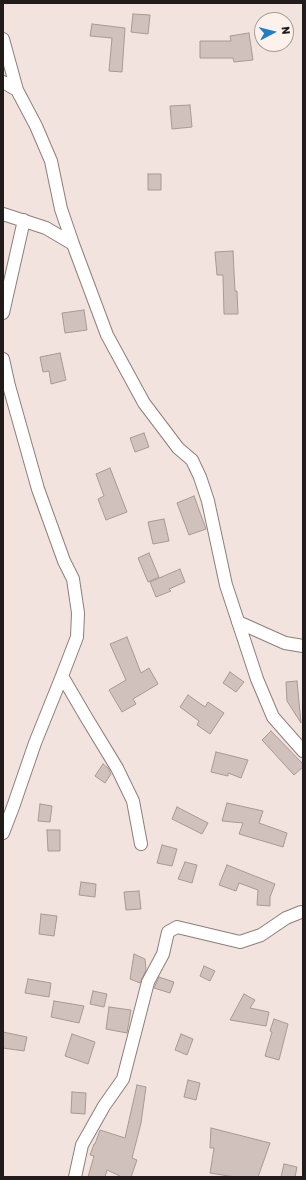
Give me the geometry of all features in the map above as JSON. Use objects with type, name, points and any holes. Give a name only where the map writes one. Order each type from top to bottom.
[{"type":"street","points":[[3,39],[17,90],[36,126],[51,162],[61,209],[107,335],[140,396],[178,448],[192,460],[200,477],[208,501],[226,585],[258,679],[273,717],[303,751]]},
{"type":"street","points":[[3,82],[17,90]]},
{"type":"street","points":[[3,214],[46,228],[73,244]]},
{"type":"street","points":[[3,313],[24,220]]},
{"type":"street","points":[[3,359],[9,386],[38,489],[64,561],[73,580],[78,613],[77,637],[35,743],[3,833]]},
{"type":"street","points":[[238,622],[285,643],[303,646]]},
{"type":"street","points":[[62,676],[117,768],[133,801],[141,844]]},
{"type":"street","points":[[75,1177],[82,1145],[104,1106],[123,1079],[148,982],[163,954],[168,932],[177,927],[240,942],[261,935],[286,918],[301,912]]},
{"type":"building","points":[[133,14],[150,15],[148,34],[131,32]]},
{"type":"building","points":[[92,24],[125,28],[122,72],[109,71],[112,38],[90,36]]},
{"type":"building","points":[[249,33],[253,60],[234,62],[233,58],[200,58],[200,41],[231,41],[230,36]]},
{"type":"building","points":[[190,105],[192,127],[172,129],[170,106]]},
{"type":"building","points":[[148,174],[161,174],[161,190],[148,190]]},
{"type":"building","points":[[233,251],[238,314],[224,314],[223,275],[217,275],[215,252]]},
{"type":"building","points":[[84,310],[87,330],[65,333],[62,313]]},
{"type":"building","points":[[60,353],[66,380],[51,384],[49,371],[43,372],[40,357]]},
{"type":"building","points":[[144,433],[149,447],[135,452],[130,438]]},
{"type":"building","points":[[110,468],[127,512],[106,520],[98,499],[104,496],[96,474]]},
{"type":"building","points":[[194,496],[206,529],[189,535],[177,503]]},
{"type":"building","points":[[164,519],[169,541],[153,544],[148,522]]},
{"type":"building","points":[[149,553],[159,577],[148,582],[138,558]]},
{"type":"building","points":[[180,569],[185,582],[169,589],[171,591],[156,597],[150,582]]},
{"type":"building","points":[[127,637],[141,673],[149,668],[158,684],[133,699],[136,704],[122,712],[109,690],[126,680],[110,644]]},
{"type":"building","points":[[230,672],[244,682],[236,692],[223,683]]},
{"type":"building","points":[[297,681],[301,723],[287,701],[286,682]]},
{"type":"building","points":[[188,695],[205,707],[208,702],[224,713],[210,734],[197,725],[199,721],[180,707]]},
{"type":"building","points":[[271,731],[303,764],[303,767],[294,775],[262,740]]},
{"type":"building","points":[[216,752],[248,760],[241,778],[228,773],[228,776],[211,772]]},
{"type":"building","points":[[103,764],[108,768],[111,774],[105,783],[95,776]]},
{"type":"building","points":[[227,803],[263,811],[259,823],[287,833],[283,847],[239,834],[243,823],[222,821]]},
{"type":"building","points":[[40,804],[52,806],[50,822],[38,821]]},
{"type":"building","points":[[177,807],[208,823],[202,834],[172,819]]},
{"type":"building","points":[[47,830],[60,830],[60,851],[48,851]]},
{"type":"building","points":[[162,845],[177,849],[172,866],[157,863]]},
{"type":"building","points":[[185,862],[197,865],[192,883],[178,879]]},
{"type":"building","points":[[227,865],[275,884],[270,897],[270,906],[257,905],[258,890],[239,883],[236,891],[219,885]]},
{"type":"building","points":[[81,882],[96,884],[95,897],[79,895]]},
{"type":"building","points":[[139,891],[141,909],[126,910],[124,892]]},
{"type":"building","points":[[41,914],[57,916],[54,936],[39,934]]},
{"type":"building","points":[[134,954],[145,959],[146,970],[140,983],[130,979]]},
{"type":"building","points":[[204,966],[215,971],[210,981],[200,976]]},
{"type":"building","points":[[159,977],[174,982],[170,993],[154,988]]},
{"type":"building","points":[[28,979],[51,983],[49,997],[25,993]]},
{"type":"building","points":[[93,991],[107,994],[104,1007],[90,1004]]},
{"type":"building","points":[[244,994],[255,1000],[250,1008],[269,1012],[266,1026],[230,1020]]},
{"type":"building","points":[[54,1001],[84,1006],[79,1023],[51,1017]]},
{"type":"building","points":[[109,1007],[131,1010],[127,1033],[106,1029]]},
{"type":"building","points":[[274,1019],[288,1024],[279,1060],[265,1056]]},
{"type":"building","points":[[3,1032],[27,1037],[24,1051],[3,1048]]},
{"type":"building","points":[[72,1034],[95,1042],[88,1064],[65,1056]]},
{"type":"building","points":[[181,1034],[193,1039],[187,1055],[175,1050]]},
{"type":"building","points":[[188,1080],[200,1083],[196,1100],[184,1097]]},
{"type":"building","points":[[137,1085],[146,1087],[141,1123],[132,1158],[137,1160],[131,1177],[122,1177],[107,1170],[105,1177],[88,1177],[94,1156],[90,1155],[100,1130],[125,1138]]},
{"type":"building","points":[[72,1092],[86,1093],[85,1114],[71,1113]]},
{"type":"building","points":[[211,1128],[270,1143],[258,1177],[235,1177],[210,1173],[214,1148],[210,1148]]},
{"type":"building","points":[[284,1164],[297,1167],[295,1177],[281,1177]]}]
